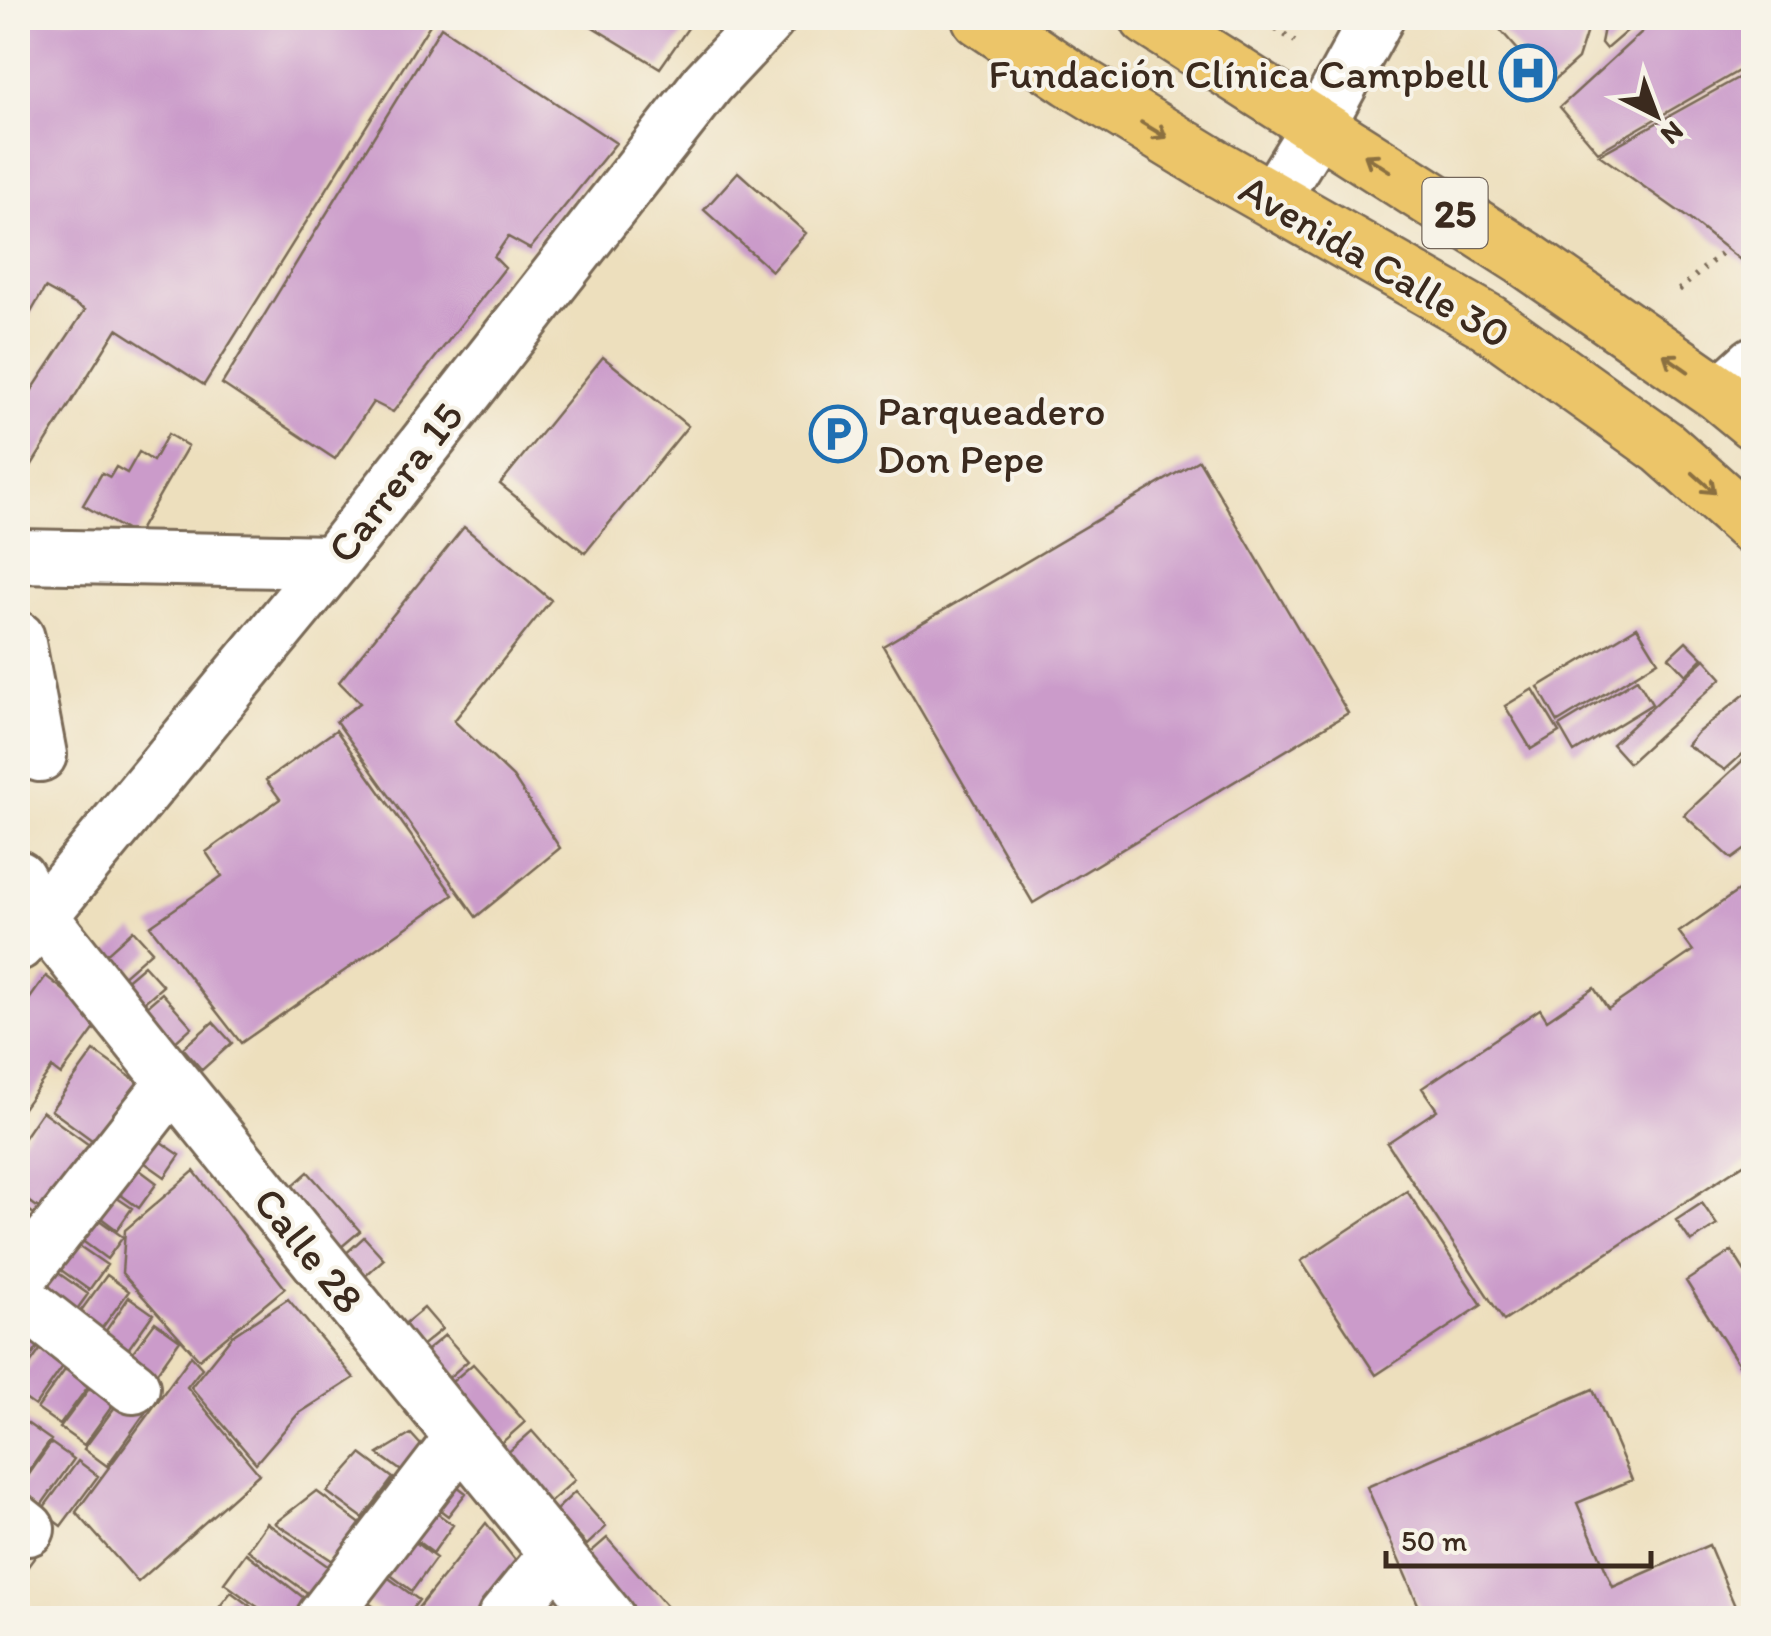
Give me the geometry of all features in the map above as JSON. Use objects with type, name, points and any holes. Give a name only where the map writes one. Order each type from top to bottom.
[{"type":"highway","name":"Avenida Calle 30","points":[[980,18],[1070,79],[1215,167],[1488,322],[1662,447],[1754,528]]},
{"type":"highway","name":"Avenida Calle 30","points":[[1148,18],[1742,393]]},
{"type":"street","name":"Carrera 15","points":[[25,912],[333,562],[708,83],[769,18]]},
{"type":"street","points":[[1273,199],[1377,18]]},
{"type":"street","points":[[18,556],[333,562]]},
{"type":"street","points":[[18,638],[40,755]]},
{"type":"street","name":"Calle 28","points":[[25,912],[172,1082],[608,1618]]},
{"type":"street","points":[[18,1280],[172,1082]]},
{"type":"street","points":[[18,1298],[133,1387]]},
{"type":"street","points":[[323,1618],[461,1438]]},
{"type":"street","points":[[504,1618],[556,1554]]},
{"type":"path","points":[[1258,18],[1294,42]]},
{"type":"path","points":[[1678,290],[1726,249]]},
{"type":"building","points":[[18,18],[422,18],[431,23],[204,385],[117,329],[18,487],[18,411],[85,310],[45,288],[18,335]]},
{"type":"building","points":[[578,18],[695,18],[660,68]]},
{"type":"building","points":[[1504,18],[1591,18],[1578,59],[1549,85],[1496,25]]},
{"type":"building","points":[[1606,18],[1642,18],[1606,49],[1601,43]]},
{"type":"building","points":[[1657,18],[1754,18],[1754,62],[1598,152],[1560,107]]},
{"type":"building","points":[[441,27],[616,143],[530,249],[508,237],[494,257],[505,268],[393,412],[373,402],[335,459],[222,384]]},
{"type":"building","points":[[1754,69],[1754,271],[1599,155]]},
{"type":"building","points":[[738,172],[806,233],[772,271],[704,210]]},
{"type":"building","points":[[603,357],[688,426],[585,553],[500,484]]},
{"type":"building","points":[[168,434],[188,446],[136,536],[83,505],[102,473],[110,477],[116,467],[127,473],[139,452],[153,461]]},
{"type":"building","points":[[1199,460],[1348,713],[1033,903],[883,646]]},
{"type":"building","points":[[464,527],[551,600],[454,721],[513,777],[560,848],[476,917],[336,721],[360,703],[339,682]]},
{"type":"building","points":[[1637,627],[1658,661],[1558,722],[1538,687]]},
{"type":"building","points":[[1686,641],[1703,658],[1686,675],[1669,657]]},
{"type":"building","points":[[1705,659],[1722,678],[1629,763],[1612,744]]},
{"type":"building","points":[[1637,679],[1652,704],[1574,752],[1559,726]]},
{"type":"building","points":[[1533,689],[1559,732],[1531,749],[1505,706]]},
{"type":"building","points":[[1745,694],[1754,705],[1754,744],[1725,770],[1687,745]]},
{"type":"building","points":[[336,730],[453,895],[241,1043],[150,926],[222,876],[206,852],[280,799],[266,780]]},
{"type":"building","points":[[1754,750],[1754,843],[1732,859],[1684,815]]},
{"type":"building","points":[[1754,880],[1754,1157],[1504,1321],[1387,1143],[1437,1110],[1422,1088],[1540,1009],[1547,1020],[1594,988],[1608,1009],[1693,951],[1679,932]]},
{"type":"building","points":[[133,930],[152,951],[112,986],[93,966]]},
{"type":"building","points":[[144,965],[163,986],[134,1011],[116,989]]},
{"type":"building","points":[[46,976],[101,1020],[61,1075],[52,1068],[18,1115],[18,1015]]},
{"type":"building","points":[[162,993],[192,1027],[161,1055],[131,1020]]},
{"type":"building","points":[[213,1022],[232,1043],[202,1070],[183,1048]]},
{"type":"building","points":[[94,1051],[139,1083],[96,1143],[51,1110]]},
{"type":"building","points":[[42,1111],[92,1147],[44,1212],[18,1193],[18,1146]]},
{"type":"building","points":[[139,1127],[180,1155],[165,1177],[124,1148]]},
{"type":"building","points":[[117,1153],[157,1183],[139,1208],[99,1179]]},
{"type":"building","points":[[194,1171],[285,1288],[199,1359],[122,1273],[125,1230]]},
{"type":"building","points":[[308,1172],[360,1231],[333,1254],[281,1196]]},
{"type":"building","points":[[95,1183],[132,1208],[117,1230],[80,1202]]},
{"type":"building","points":[[1407,1191],[1482,1305],[1376,1375],[1301,1261]]},
{"type":"building","points":[[18,1202],[38,1217],[18,1246]]},
{"type":"building","points":[[1702,1203],[1717,1225],[1691,1242],[1676,1220]]},
{"type":"building","points":[[78,1205],[123,1237],[107,1259],[62,1226]]},
{"type":"building","points":[[59,1232],[107,1265],[89,1290],[40,1255]]},
{"type":"building","points":[[364,1237],[384,1259],[352,1288],[332,1266]]},
{"type":"building","points":[[1732,1251],[1754,1286],[1754,1365],[1743,1371],[1686,1281]]},
{"type":"building","points":[[37,1258],[88,1294],[70,1319],[18,1281]]},
{"type":"building","points":[[107,1275],[129,1291],[94,1339],[72,1323]]},
{"type":"building","points":[[129,1297],[153,1314],[124,1355],[101,1338]]},
{"type":"building","points":[[288,1299],[354,1378],[298,1414],[256,1463],[191,1387],[232,1336]]},
{"type":"building","points":[[424,1308],[442,1329],[409,1356],[391,1335]]},
{"type":"building","points":[[18,1322],[43,1340],[18,1375]]},
{"type":"building","points":[[155,1322],[180,1340],[153,1378],[127,1360]]},
{"type":"building","points":[[445,1335],[468,1361],[437,1388],[414,1361]]},
{"type":"building","points":[[45,1343],[68,1359],[35,1406],[18,1394],[18,1381]]},
{"type":"building","points":[[191,1356],[202,1368],[187,1387],[259,1474],[138,1582],[76,1512]]},
{"type":"building","points":[[72,1360],[95,1377],[60,1425],[37,1409]]},
{"type":"building","points":[[473,1364],[525,1422],[498,1446],[446,1387]]},
{"type":"building","points":[[97,1378],[120,1395],[84,1445],[60,1428]]},
{"type":"building","points":[[1593,1389],[1632,1480],[1577,1503],[1613,1587],[1709,1545],[1740,1618],[1424,1618],[1367,1487]]},
{"type":"building","points":[[123,1396],[145,1413],[107,1466],[84,1449]]},
{"type":"building","points":[[24,1421],[51,1440],[18,1486],[18,1430]]},
{"type":"building","points":[[532,1431],[575,1480],[548,1504],[505,1455]]},
{"type":"building","points":[[411,1434],[429,1454],[411,1478],[378,1454]]},
{"type":"building","points":[[51,1443],[74,1459],[37,1511],[18,1497],[18,1490]]},
{"type":"building","points":[[361,1454],[393,1478],[363,1518],[327,1492]]},
{"type":"building","points":[[78,1461],[98,1476],[61,1526],[41,1511]]},
{"type":"building","points":[[445,1477],[466,1493],[448,1516],[427,1500]]},
{"type":"building","points":[[316,1491],[366,1528],[339,1565],[275,1523]]},
{"type":"building","points":[[575,1492],[606,1527],[587,1545],[555,1511]]},
{"type":"building","points":[[420,1501],[453,1525],[433,1553],[400,1528]]},
{"type":"building","points":[[267,1523],[336,1572],[316,1599],[248,1550]]},
{"type":"building","points":[[486,1523],[520,1566],[478,1618],[410,1618]]},
{"type":"building","points":[[398,1529],[436,1558],[412,1591],[373,1562]]},
{"type":"building","points":[[607,1538],[669,1609],[658,1618],[624,1618],[577,1564]]},
{"type":"building","points":[[18,1539],[37,1554],[18,1580]]},
{"type":"building","points":[[246,1553],[313,1605],[303,1618],[273,1618],[224,1583]]},
{"type":"building","points":[[372,1566],[419,1600],[405,1618],[390,1618],[353,1592]]},
{"type":"building","points":[[231,1592],[266,1618],[211,1618]]},
{"type":"place","name":"Fundación Clínica Campbell","points":[[1528,73]]},
{"type":"place","name":"Parqueadero Don Pepe","points":[[838,434]]}]
